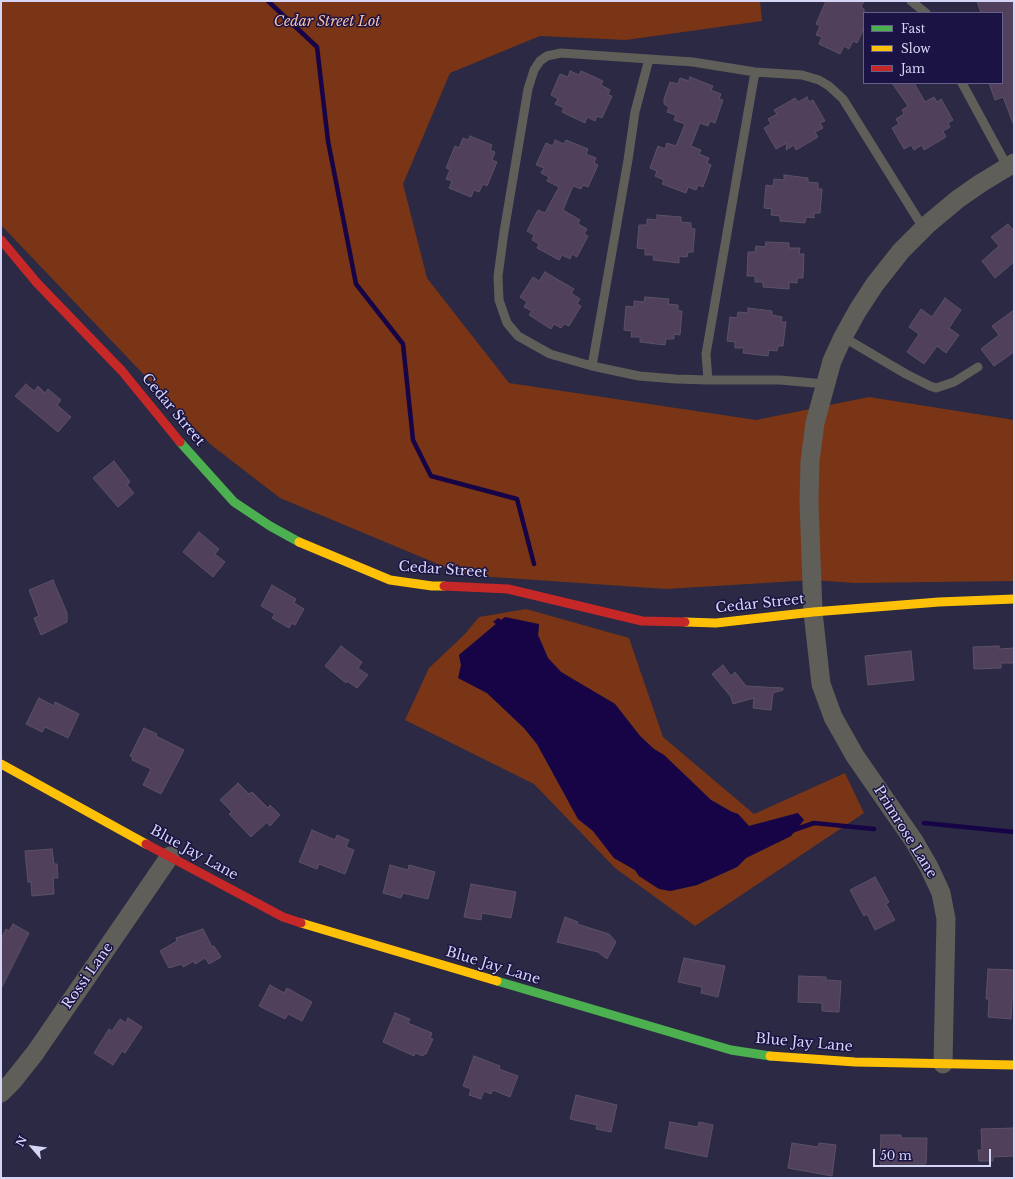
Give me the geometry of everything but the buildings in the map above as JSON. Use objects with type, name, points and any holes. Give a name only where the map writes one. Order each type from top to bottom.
[{"type":"street","name":"Primrose Lane","points":[[943,1064],[946,919],[941,893],[929,867],[914,841],[855,756],[833,717],[821,684],[813,612],[809,502],[810,461],[815,423],[832,361],[842,337],[875,284],[901,251],[958,199],[1011,164]]},
{"type":"street","name":"Cedar Street","points":[[1,240],[37,283],[122,372],[184,446],[234,502],[270,526],[303,544],[390,580],[432,586],[508,590],[642,621],[716,624],[813,612],[938,602],[1014,599]]},
{"type":"street","name":"Blue Jay Lane","points":[[1,764],[227,888],[283,917],[679,1036],[731,1050],[780,1057],[856,1062],[1014,1065]]},
{"type":"street","name":"Rossi Lane","points":[[1,1093],[35,1054],[170,856]]},
{"type":"lane","points":[[911,1],[925,12]]},
{"type":"lane","points":[[825,384],[780,380],[708,380],[639,376],[592,366],[550,354],[518,336],[507,323],[499,300],[498,276],[527,96],[534,70],[540,61],[548,56],[561,54],[693,62],[755,72],[802,75],[819,80],[839,94],[848,105],[924,229]]},
{"type":"lane","points":[[592,366],[635,112],[649,59]]},
{"type":"lane","points":[[708,380],[706,354],[755,72]]},
{"type":"lane","points":[[963,84],[1011,164]]},
{"type":"lane","points":[[842,337],[906,374],[936,388],[954,382],[978,367]]},
{"type":"green space","name":"Cedar Street Lot","points":[[1,1],[760,1],[762,21],[626,40],[540,36],[450,73],[403,184],[427,278],[509,383],[756,420],[869,397],[1014,420],[1014,581],[855,583],[813,580],[666,589],[464,575],[280,498],[210,444],[1,225]]},
{"type":"green space","points":[[526,609],[629,638],[663,737],[754,814],[845,773],[864,813],[695,926],[615,868],[534,784],[405,720],[429,668],[465,634],[479,617]],"holes":[[[496,624],[539,624],[538,635],[548,658],[561,672],[615,704],[640,736],[654,749],[664,755],[711,800],[738,814],[749,826],[798,813],[791,836],[746,858],[737,867],[697,885],[670,891],[639,876],[635,870],[614,858],[593,831],[578,819],[537,744],[524,728],[487,693],[459,678],[461,665],[459,655]]]},
{"type":"shaded area","points":[[505,617],[539,624],[538,635],[548,658],[561,672],[615,704],[640,736],[654,749],[664,755],[711,800],[738,814],[749,826],[798,813],[804,820],[791,836],[746,858],[737,867],[697,885],[670,891],[659,889],[639,876],[635,870],[614,858],[593,831],[578,819],[537,744],[524,728],[487,693],[458,678],[461,665],[459,655],[496,624],[493,622],[498,618],[501,620]]},
{"type":"waterway","points":[[268,1],[317,47],[328,141],[356,284],[403,344],[413,440],[431,476],[517,499],[534,564]]},
{"type":"waterway","points":[[791,831],[814,823],[874,829]]},
{"type":"waterway","points":[[924,823],[1014,832]]},
{"type":"traffic: fast","points":[[180,442],[234,502],[270,526],[299,542]]},
{"type":"traffic: fast","points":[[497,981],[731,1050],[770,1056]]},
{"type":"traffic: slow","points":[[299,542],[390,580],[432,586],[444,586]]},
{"type":"traffic: slow","points":[[685,622],[716,623],[813,612],[939,602],[1014,599]]},
{"type":"traffic: slow","points":[[1,764],[146,844]]},
{"type":"traffic: slow","points":[[301,923],[497,981]]},
{"type":"traffic: slow","points":[[770,1056],[855,1062],[1014,1065]]},
{"type":"traffic: jam","points":[[1,240],[37,283],[122,371],[180,442]]},
{"type":"traffic: jam","points":[[444,586],[508,589],[642,621],[685,622]]},
{"type":"traffic: jam","points":[[146,844],[283,917],[301,923]]}]
